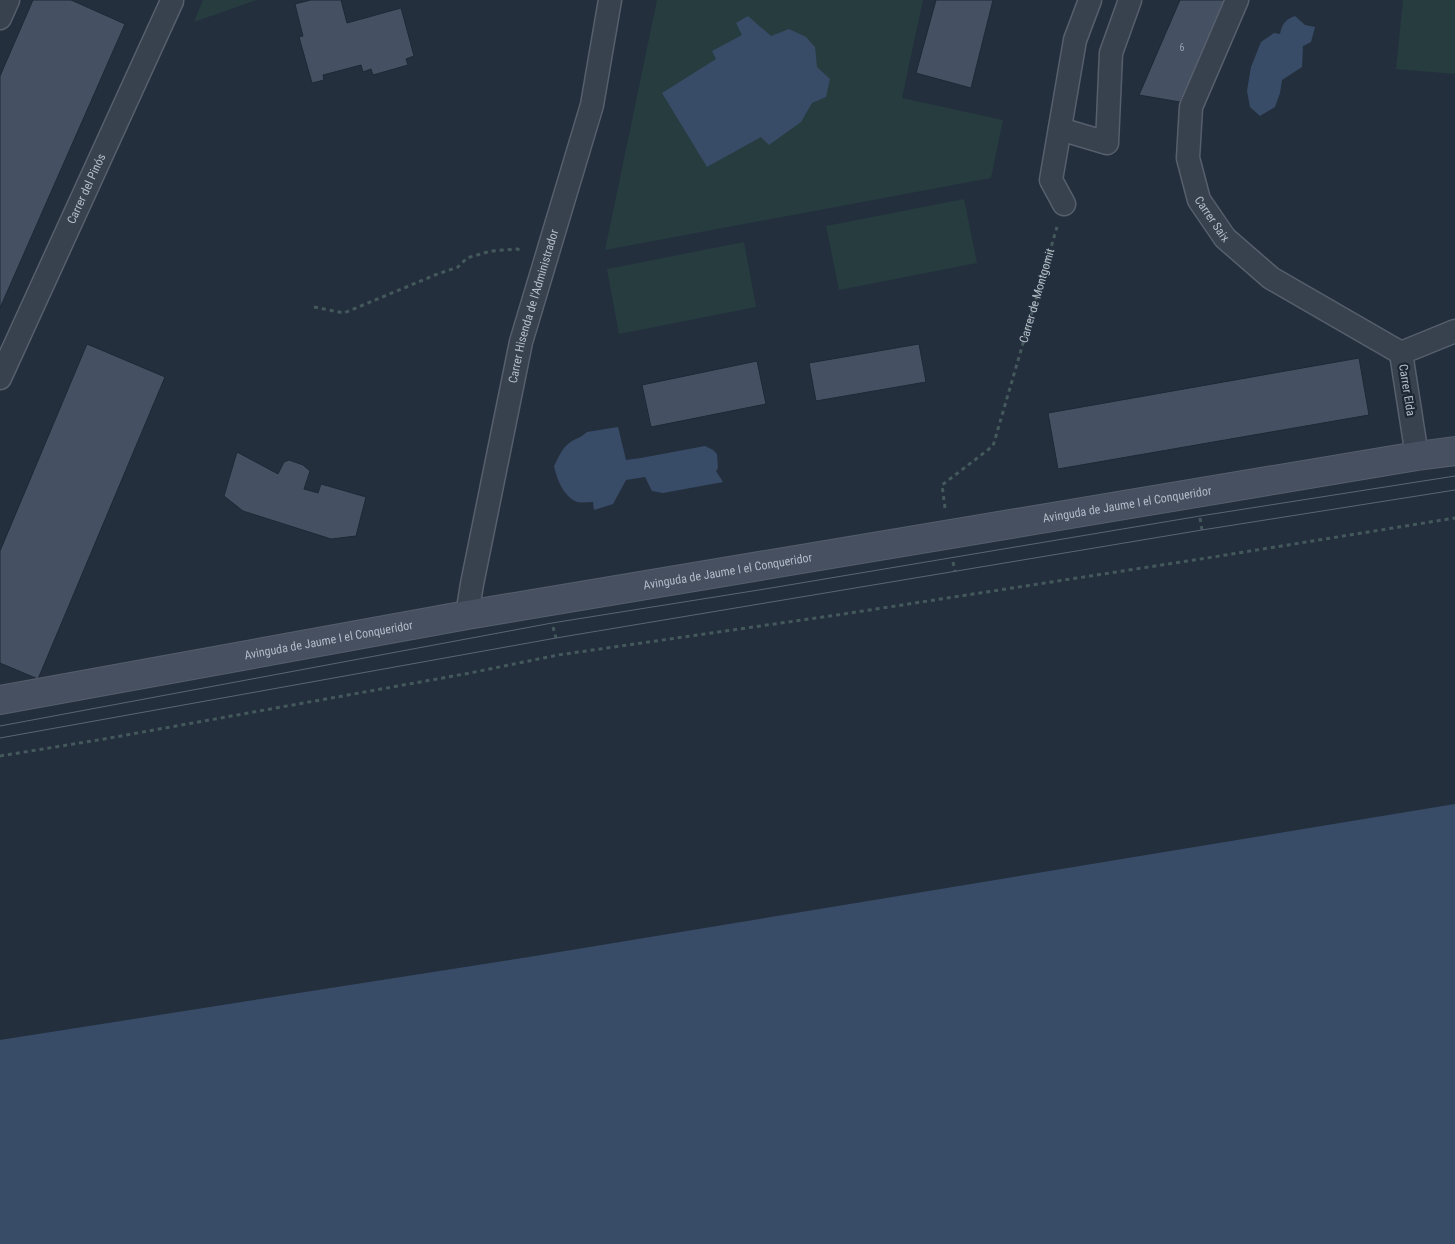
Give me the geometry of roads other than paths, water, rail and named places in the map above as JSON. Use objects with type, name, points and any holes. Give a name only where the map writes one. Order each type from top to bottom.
[{"type":"street","points":[[0,18],[8,0]]},
{"type":"street","name":"Carrer Hisenda de l'Administrador","points":[[467,615],[521,342],[592,105],[610,0]]},
{"type":"street","points":[[1064,204],[1051,180],[1075,40],[1090,0]]},
{"type":"street","points":[[1060,129],[1107,143],[1111,53],[1130,0]]},
{"type":"street","name":"Carrer Saix","points":[[1237,0],[1191,107],[1188,158],[1199,200],[1225,238],[1271,278],[1401,353]]},
{"type":"street","name":"Carrer del Pinós","points":[[0,378],[172,1]]},
{"type":"street","name":"Carrer Elda","points":[[1417,456],[1401,353],[1455,332]]},
{"type":"street","name":"Avinguda de Jaume I el Conqueridor","points":[[0,700],[467,615],[1455,451]]},
{"type":"water","points":[[748,16],[771,36],[789,29],[806,37],[815,47],[817,67],[830,79],[826,97],[812,103],[801,122],[769,145],[761,137],[707,167],[662,93],[716,59],[712,51],[742,35],[736,23]]},
{"type":"water","points":[[1295,16],[1305,25],[1315,27],[1311,42],[1303,46],[1302,67],[1282,80],[1275,107],[1260,116],[1250,107],[1247,91],[1251,67],[1261,42],[1274,33],[1280,34],[1284,23]]},
{"type":"water","points":[[618,427],[626,460],[705,446],[717,454],[718,468],[716,471],[723,482],[663,493],[652,491],[645,477],[626,480],[613,504],[594,510],[593,502],[577,502],[564,491],[557,476],[554,466],[561,452],[569,443],[587,432]]},
{"type":"water","points":[[1455,804],[1455,1244],[0,1244],[0,1040],[535,956]]},
{"type":"tram line","points":[[0,726],[552,623],[1455,476]]},
{"type":"tram line","points":[[0,738],[556,638],[1202,530],[1455,490]]}]
